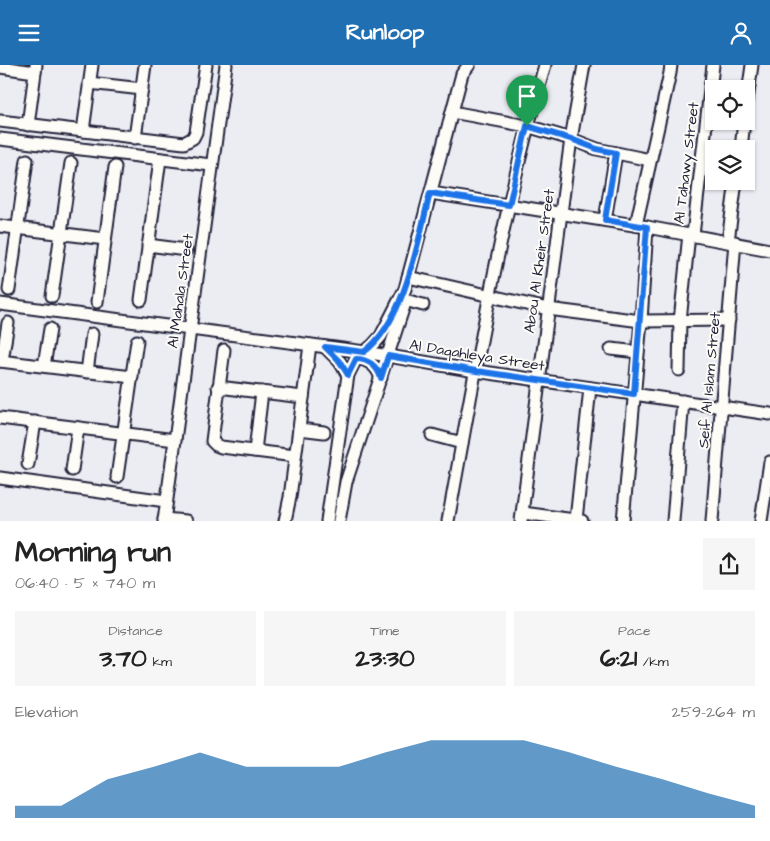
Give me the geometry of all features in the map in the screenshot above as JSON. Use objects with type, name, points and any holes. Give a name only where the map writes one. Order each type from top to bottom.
[{"type":"street","points":[[83,131],[92,65]]},
{"type":"street","points":[[135,138],[145,65]]},
{"type":"street","points":[[0,121],[135,138],[187,142],[193,138],[196,132],[206,65]]},
{"type":"street","name":"Al Mahala Street","points":[[164,520],[226,65]]},
{"type":"street","points":[[448,521],[509,205],[527,126],[545,65]]},
{"type":"street","name":"Abou Al Kheir Street","points":[[522,517],[571,139],[584,65]]},
{"type":"street","points":[[623,521],[641,321],[642,226],[650,160],[671,65]]},
{"type":"street","name":"Al Tahawy Street","points":[[679,371],[680,321],[713,65]]},
{"type":"street","points":[[750,80],[752,65]]},
{"type":"street","points":[[0,67],[36,68],[28,125]]},
{"type":"street","points":[[339,521],[344,489],[388,356],[464,68]]},
{"type":"street","points":[[89,83],[142,89]]},
{"type":"street","points":[[452,112],[527,126],[597,149],[650,160]]},
{"type":"street","points":[[118,154],[121,136]]},
{"type":"street","points":[[0,139],[212,165]]},
{"type":"street","points":[[605,220],[616,153]]},
{"type":"street","points":[[141,300],[160,159]]},
{"type":"street","points":[[9,290],[27,160]]},
{"type":"street","points":[[52,296],[71,163]]},
{"type":"street","points":[[96,302],[115,167]]},
{"type":"street","name":"Seif Al Islam Street","points":[[712,521],[729,320],[735,190]]},
{"type":"street","points":[[430,193],[691,234],[770,250]]},
{"type":"street","points":[[0,226],[105,239]]},
{"type":"street","points":[[148,245],[186,250]]},
{"type":"street","points":[[408,277],[548,309],[641,321],[729,320]]},
{"type":"street","points":[[405,294],[423,305]]},
{"type":"street","points":[[327,521],[348,375],[360,356],[381,336],[405,294]]},
{"type":"street","name":"Al Daqahleya Street","points":[[0,305],[325,347],[360,356],[388,356],[476,371],[770,414]]},
{"type":"street","points":[[8,323],[1,361],[132,377]]},
{"type":"street","points":[[44,366],[50,329]]},
{"type":"street","points":[[87,372],[92,335]]},
{"type":"street","points":[[117,477],[137,341]]},
{"type":"street","points":[[285,521],[290,497],[310,345]]},
{"type":"street","points":[[325,347],[340,362],[348,375]]},
{"type":"street","points":[[611,349],[638,352]]},
{"type":"street","points":[[224,350],[212,441],[221,447],[295,456]]},
{"type":"street","points":[[360,356],[377,369],[381,378]]},
{"type":"street","points":[[218,387],[303,397]]},
{"type":"street","points":[[522,517],[579,521],[590,388]]},
{"type":"street","points":[[256,451],[262,392]]},
{"type":"street","points":[[673,521],[683,401]]},
{"type":"street","points":[[0,418],[174,441]]},
{"type":"street","points":[[28,464],[35,422]]},
{"type":"street","points":[[72,470],[78,428]]},
{"type":"street","points":[[299,429],[324,432]]},
{"type":"street","points":[[432,435],[462,443]]},
{"type":"street","points":[[337,448],[340,453],[345,455],[356,451]]},
{"type":"street","points":[[761,521],[770,462]]},
{"type":"street","points":[[0,478],[166,501]]},
{"type":"street","points":[[164,520],[186,521]]},
{"type":"route","points":[[527,126],[571,139],[585,146],[616,153],[605,220],[647,227],[634,394],[388,356],[381,378],[374,365],[361,359],[356,359],[348,375],[340,362],[325,347],[364,352],[374,345],[381,336],[405,289],[430,193],[509,205],[527,126]]}]
